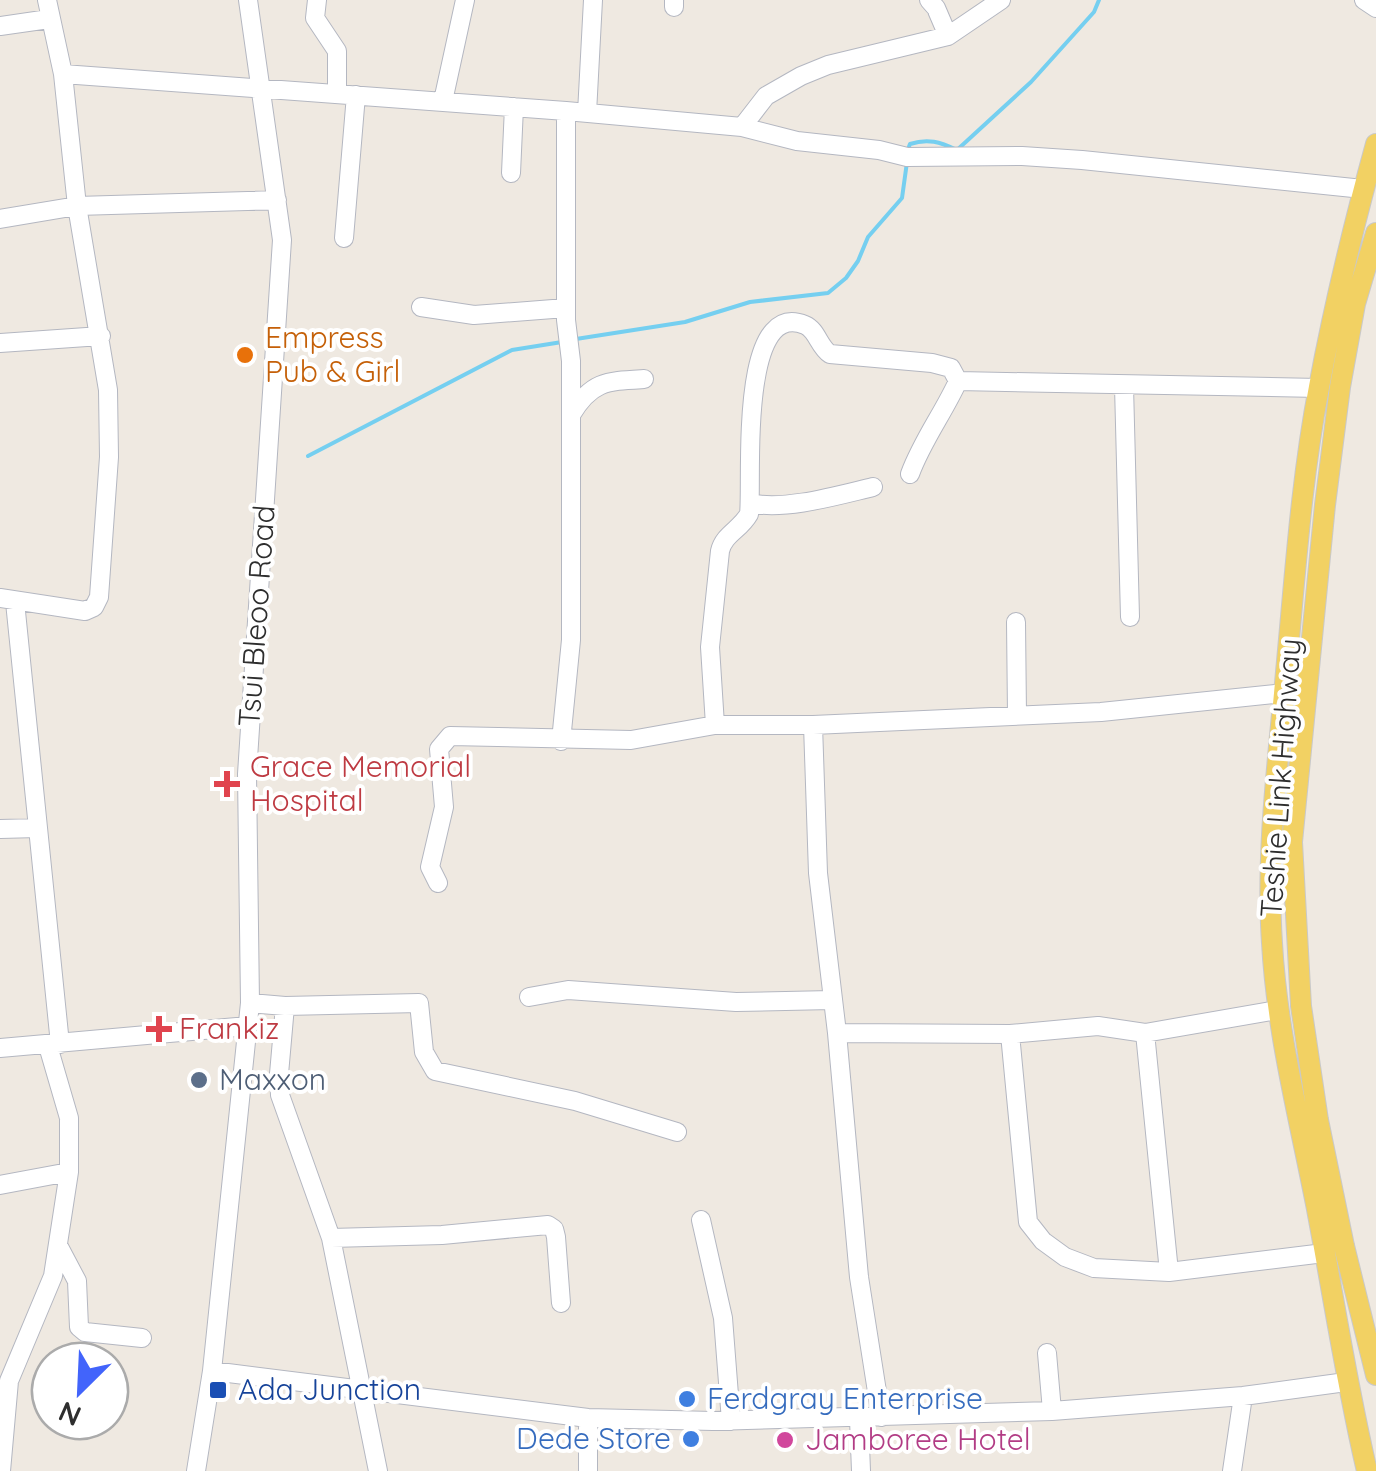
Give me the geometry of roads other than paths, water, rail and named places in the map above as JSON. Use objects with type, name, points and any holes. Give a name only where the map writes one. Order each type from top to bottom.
[{"type":"main road","name":"Teshie Link Highway","points":[[1367,1471],[1346,1382],[1277,1010],[1271,857],[1276,764],[1300,526],[1319,388],[1376,144]]},
{"type":"main road","name":"Teshie Link Highway","points":[[1375,1370],[1318,1120],[1301,1006],[1292,842],[1324,504],[1340,387],[1356,304],[1376,233]]},
{"type":"main road","points":[[1346,1382],[1375,1370]]},
{"type":"street","name":"Tsui Bleoo Road","points":[[196,1471],[212,1371],[250,1003],[246,774],[282,240],[248,0]]},
{"type":"street","points":[[317,0],[315,18],[336,51],[347,94],[344,238]]},
{"type":"street","points":[[443,101],[465,0]]},
{"type":"street","points":[[587,113],[593,0]]},
{"type":"street","points":[[928,0],[936,8],[948,36]]},
{"type":"street","points":[[742,127],[766,96],[800,76],[828,65],[948,36],[1001,0]]},
{"type":"street","points":[[1364,0],[1376,8]]},
{"type":"street","points":[[0,26],[48,10],[63,74],[77,206],[101,336],[108,390],[110,458],[94,607],[85,611],[7,600],[38,828],[54,1045],[69,1118],[68,1172],[59,1247],[51,1284],[10,1381],[1,1471]]},
{"type":"street","points":[[63,74],[566,110],[742,127],[797,142],[879,150],[907,157],[1082,160],[1363,190]]},
{"type":"street","points":[[511,173],[514,106]]},
{"type":"street","points":[[561,741],[570,640],[571,361],[566,314],[566,110]]},
{"type":"street","points":[[0,219],[77,206],[276,200]]},
{"type":"street","points":[[421,307],[474,315],[566,314]]},
{"type":"street","points":[[715,726],[710,646],[720,551],[727,536],[743,524],[750,504],[750,401],[772,332],[802,324],[830,354],[932,363],[951,368],[958,380]]},
{"type":"street","points":[[0,342],[101,336]]},
{"type":"street","points":[[571,415],[582,397],[608,381],[644,379]]},
{"type":"street","points":[[958,380],[1319,388]]},
{"type":"street","points":[[910,474],[958,380]]},
{"type":"street","points":[[1124,386],[1130,617]]},
{"type":"street","points":[[750,504],[828,498],[874,487]]},
{"type":"street","points":[[1016,622],[1017,716]]},
{"type":"street","points":[[438,884],[430,867],[444,816],[439,749],[450,736],[561,741],[650,738],[715,726],[1100,712],[1284,693]]},
{"type":"street","points":[[812,725],[818,873],[860,1277],[881,1417]]},
{"type":"street","points":[[0,828],[38,828]]},
{"type":"street","points":[[529,997],[568,990],[736,1002],[832,1000]]},
{"type":"street","points":[[250,1003],[419,1003],[424,1052],[436,1071],[575,1101],[676,1132]]},
{"type":"street","points":[[285,1006],[280,1095],[331,1238],[378,1471]]},
{"type":"street","points":[[837,1033],[1010,1034],[1098,1026],[1145,1034],[1277,1010]]},
{"type":"street","points":[[0,1048],[248,1026]]},
{"type":"street","points":[[1010,1034],[1028,1222],[1043,1241],[1094,1268],[1169,1272],[1324,1252]]},
{"type":"street","points":[[1145,1034],[1169,1272]]},
{"type":"street","points":[[0,1185],[68,1172]]},
{"type":"street","points":[[701,1220],[723,1318],[731,1420]]},
{"type":"street","points":[[331,1238],[442,1235],[548,1225],[554,1228],[556,1237],[561,1303]]},
{"type":"street","points":[[59,1247],[78,1281],[79,1327],[85,1332],[142,1338]]},
{"type":"street","points":[[1047,1353],[1052,1412]]},
{"type":"street","points":[[212,1371],[588,1418],[731,1420],[1052,1412],[1243,1396],[1346,1382]]},
{"type":"street","points":[[1232,1471],[1243,1396]]},
{"type":"street","points":[[588,1418],[588,1471]]},
{"type":"street","points":[[859,1419],[862,1471]]},
{"type":"waterway","points":[[907,152],[910,144],[923,141],[957,150],[1031,82],[1094,12],[1099,0]]},
{"type":"waterway","points":[[576,339],[685,322],[750,302],[828,293],[846,278],[868,237],[902,198],[907,162]]},
{"type":"waterway","points":[[308,456],[512,350],[562,342]]},
{"type":"place","name":"Empress Pub & Girl","points":[[245,355]]},
{"type":"place","name":"Grace Memorial Hospital","points":[[227,784]]},
{"type":"place","name":"Frankiz","points":[[159,1029]]},
{"type":"place","name":"Maxxon","points":[[199,1080]]},
{"type":"place","name":"Ada Junction","points":[[218,1390]]},
{"type":"place","name":"Ferdgray Enterprise","points":[[687,1399]]},
{"type":"place","name":"Dede Store","points":[[691,1439]]},
{"type":"place","name":"Jamboree Hotel","points":[[785,1440]]}]
